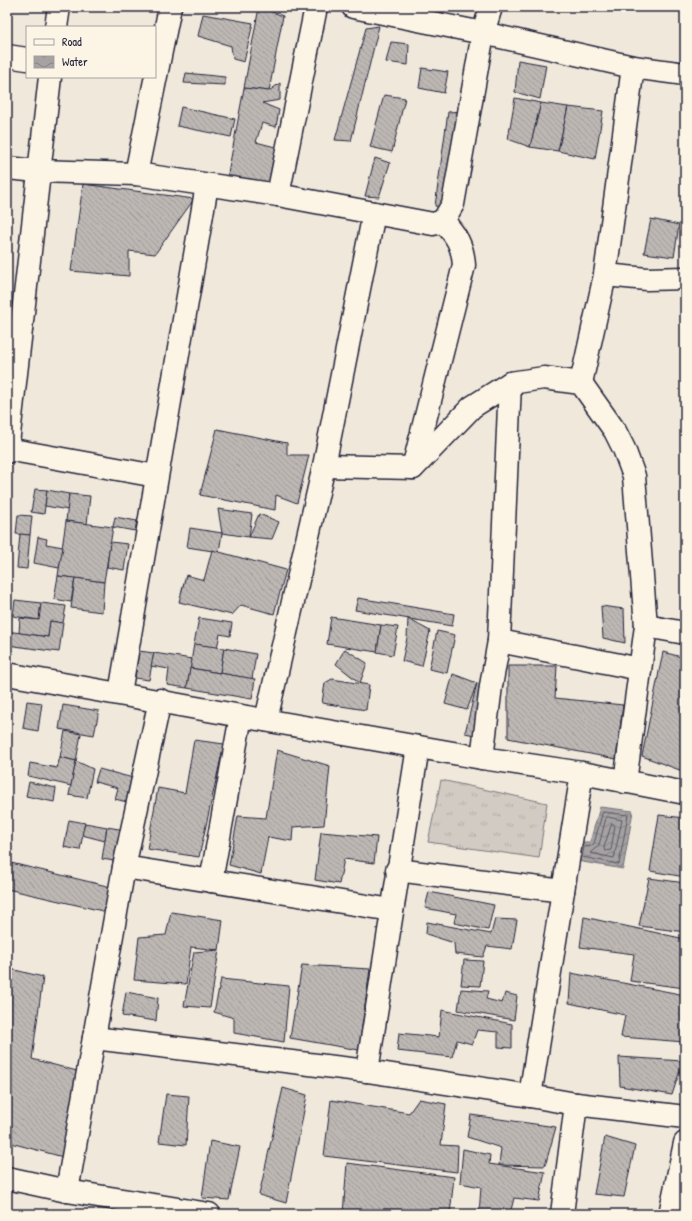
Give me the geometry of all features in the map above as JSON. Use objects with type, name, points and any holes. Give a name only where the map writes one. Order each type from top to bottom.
[{"type":"street","points":[[56,26],[59,7]]},
{"type":"street","points":[[156,76],[170,7]]},
{"type":"street","points":[[278,195],[316,7]]},
{"type":"street","points":[[353,7],[483,33],[633,67],[685,74]]},
{"type":"street","points":[[7,168],[38,171],[136,174],[278,195],[433,224],[443,221],[453,204],[483,33],[491,7]]},
{"type":"street","points":[[7,56],[26,59]]},
{"type":"street","points":[[580,383],[605,275],[633,67]]},
{"type":"street","points":[[50,78],[7,451],[156,476]]},
{"type":"street","points":[[136,174],[156,78]]},
{"type":"street","points":[[120,693],[207,185]]},
{"type":"street","points":[[266,720],[324,466],[374,213]]},
{"type":"street","points":[[413,468],[464,265],[464,252],[460,242],[443,221]]},
{"type":"street","points":[[605,275],[647,279],[685,278]]},
{"type":"street","points":[[324,466],[413,468],[472,407],[510,383],[544,378],[580,383],[615,432],[624,449],[634,476],[646,626],[625,782]]},
{"type":"street","points":[[482,758],[491,686],[499,641],[510,383]]},
{"type":"street","points":[[646,626],[685,633]]},
{"type":"street","points":[[499,641],[640,669]]},
{"type":"street","points":[[7,674],[418,747],[582,773],[685,793]]},
{"type":"street","points":[[67,1192],[124,867],[160,700]]},
{"type":"street","points":[[211,880],[240,716]]},
{"type":"street","points":[[367,1071],[397,870],[418,747]]},
{"type":"street","points":[[530,1096],[582,773]]},
{"type":"street","points":[[124,867],[392,910]]},
{"type":"street","points":[[397,870],[563,891]]},
{"type":"street","points":[[94,1038],[367,1071],[576,1104],[685,1117]]},
{"type":"street","points":[[562,1214],[576,1104]]},
{"type":"street","points":[[670,1214],[685,1143]]},
{"type":"street","points":[[7,1178],[67,1192],[178,1211],[209,1214]]},
{"type":"green space","points":[[441,780],[547,803],[539,858],[428,842]]},
{"type":"water","points":[[600,807],[633,811],[623,869],[577,861],[581,842],[590,842]]},
{"type":"building","points":[[259,7],[283,16],[269,91],[244,88]]},
{"type":"building","points":[[203,14],[253,23],[244,62],[233,59],[231,46],[198,36]]},
{"type":"building","points":[[379,26],[351,141],[335,140],[366,28]]},
{"type":"building","points":[[391,42],[409,44],[408,65],[386,62]]},
{"type":"building","points":[[518,60],[546,65],[540,99],[515,92]]},
{"type":"building","points":[[422,68],[448,72],[444,93],[419,88]]},
{"type":"building","points":[[186,73],[225,77],[225,85],[184,83]]},
{"type":"building","points":[[280,83],[280,100],[262,103],[279,110],[276,127],[262,123],[256,142],[283,149],[274,188],[227,179],[244,88],[269,91]]},
{"type":"building","points":[[384,95],[405,98],[392,152],[370,147]]},
{"type":"building","points":[[515,98],[541,103],[530,147],[508,139]]},
{"type":"building","points":[[541,103],[568,107],[558,151],[530,147]]},
{"type":"building","points":[[181,107],[235,119],[231,137],[177,126]]},
{"type":"building","points":[[568,107],[603,111],[595,159],[558,151]]},
{"type":"building","points":[[464,111],[451,209],[435,206],[448,112]]},
{"type":"building","points":[[375,158],[390,163],[379,197],[365,196]]},
{"type":"building","points":[[83,184],[194,199],[155,254],[129,251],[129,276],[71,271]]},
{"type":"building","points":[[651,219],[679,225],[674,257],[644,253]]},
{"type":"building","points":[[217,429],[287,443],[287,455],[309,455],[297,503],[276,495],[275,510],[200,495]]},
{"type":"building","points":[[35,489],[47,490],[44,514],[31,512]]},
{"type":"building","points":[[47,490],[69,494],[68,510],[45,506]]},
{"type":"building","points":[[69,494],[90,496],[87,524],[66,521]]},
{"type":"building","points":[[218,509],[252,514],[249,537],[222,533]]},
{"type":"building","points":[[259,514],[279,522],[272,539],[249,537]]},
{"type":"building","points":[[18,515],[32,516],[30,535],[16,534]]},
{"type":"building","points":[[115,517],[137,521],[135,531],[113,527]]},
{"type":"building","points":[[66,521],[113,527],[104,582],[58,576]]},
{"type":"building","points":[[190,528],[222,533],[219,552],[187,547]]},
{"type":"building","points":[[20,534],[30,535],[27,569],[17,568]]},
{"type":"building","points":[[38,537],[47,539],[46,544],[63,547],[59,568],[34,563]]},
{"type":"building","points":[[110,542],[128,544],[124,570],[107,567]]},
{"type":"building","points":[[212,550],[286,570],[274,614],[241,605],[232,615],[179,602],[186,575],[204,580]]},
{"type":"building","points":[[58,576],[75,578],[71,602],[54,599]]},
{"type":"building","points":[[75,578],[104,582],[102,612],[71,608]]},
{"type":"building","points":[[358,598],[454,614],[452,626],[355,610]]},
{"type":"building","points":[[15,600],[41,603],[39,620],[13,616]]},
{"type":"building","points":[[41,603],[66,606],[63,623],[50,621],[48,637],[19,633],[20,618],[39,620]]},
{"type":"building","points":[[601,606],[624,609],[625,643],[603,638]]},
{"type":"building","points":[[331,617],[381,625],[377,652],[327,644]]},
{"type":"building","points":[[199,618],[232,623],[230,636],[220,634],[217,648],[194,644]]},
{"type":"building","points":[[408,619],[430,631],[422,666],[402,661],[407,638]]},
{"type":"building","points":[[50,621],[63,623],[59,652],[7,645],[7,631],[48,637]]},
{"type":"building","points":[[381,625],[398,627],[393,655],[377,652]]},
{"type":"building","points":[[437,631],[455,635],[447,673],[429,669]]},
{"type":"building","points":[[194,644],[224,648],[220,673],[190,668]]},
{"type":"building","points":[[224,648],[256,654],[252,679],[220,673]]},
{"type":"building","points":[[345,649],[367,663],[360,683],[336,664]]},
{"type":"building","points":[[139,651],[154,653],[149,680],[135,678]]},
{"type":"building","points":[[663,652],[685,658],[685,772],[642,756]]},
{"type":"building","points":[[154,653],[192,659],[187,688],[167,685],[169,669],[151,666]]},
{"type":"building","points":[[508,666],[557,666],[555,698],[623,705],[616,759],[508,738]]},
{"type":"building","points":[[190,668],[255,679],[252,699],[187,688]]},
{"type":"building","points":[[453,674],[477,683],[467,710],[445,704]]},
{"type":"building","points":[[332,679],[369,685],[366,710],[322,703],[325,683]]},
{"type":"building","points":[[477,683],[491,686],[479,736],[465,733]]},
{"type":"building","points":[[27,701],[42,703],[38,731],[23,728]]},
{"type":"building","points":[[63,705],[99,711],[94,735],[59,729]]},
{"type":"building","points":[[65,731],[81,734],[76,761],[60,757]]},
{"type":"building","points":[[194,740],[224,744],[199,857],[147,849],[158,788],[185,793]]},
{"type":"building","points":[[277,750],[330,766],[324,825],[293,827],[292,841],[268,837],[261,874],[229,865],[238,816],[266,818]]},
{"type":"building","points":[[60,757],[76,761],[71,786],[28,776],[30,763],[57,768]]},
{"type":"building","points":[[76,761],[93,769],[87,798],[69,795]]},
{"type":"building","points":[[99,769],[133,778],[127,802],[115,799],[118,788],[95,782]]},
{"type":"building","points":[[29,782],[56,788],[54,802],[26,796]]},
{"type":"building","points":[[659,815],[685,818],[685,877],[650,871]]},
{"type":"building","points":[[69,820],[85,823],[80,850],[64,847]]},
{"type":"building","points":[[85,823],[107,827],[105,841],[82,835]]},
{"type":"building","points":[[107,827],[125,830],[120,862],[102,859]]},
{"type":"building","points":[[321,832],[377,837],[374,863],[344,859],[339,884],[315,880]]},
{"type":"building","points":[[7,862],[111,887],[107,912],[7,889]]},
{"type":"building","points":[[649,878],[685,883],[685,932],[639,926]]},
{"type":"building","points":[[429,892],[494,905],[488,930],[454,923],[456,914],[425,908]]},
{"type":"building","points":[[171,912],[223,920],[219,950],[191,947],[186,984],[134,980],[139,937],[166,935]]},
{"type":"building","points":[[584,917],[685,939],[685,988],[630,981],[634,954],[580,947]]},
{"type":"building","points":[[495,919],[517,920],[512,949],[487,946],[483,957],[455,954],[454,943],[426,934],[427,922],[491,934]]},
{"type":"building","points":[[219,950],[210,1008],[184,1006],[194,952]]},
{"type":"building","points":[[464,960],[483,961],[480,986],[461,985]]},
{"type":"building","points":[[302,965],[370,969],[359,1050],[290,1038]]},
{"type":"building","points":[[7,968],[43,977],[32,1059],[88,1074],[63,1157],[7,1142]]},
{"type":"building","points":[[571,973],[685,995],[685,1042],[621,1037],[625,1015],[569,1003]]},
{"type":"building","points":[[221,979],[289,986],[284,1042],[234,1033],[234,1018],[214,1012]]},
{"type":"building","points":[[461,989],[488,991],[486,999],[502,1003],[505,993],[517,996],[514,1020],[458,1010]]},
{"type":"building","points":[[126,992],[158,998],[156,1021],[122,1016]]},
{"type":"building","points":[[442,1010],[512,1024],[512,1048],[498,1047],[498,1032],[477,1030],[472,1044],[457,1040],[452,1057],[397,1051],[399,1033],[439,1037]]},
{"type":"building","points":[[619,1057],[683,1061],[672,1095],[620,1086]]},
{"type":"building","points":[[283,1088],[307,1095],[286,1203],[259,1195]]},
{"type":"building","points":[[166,1094],[189,1096],[186,1145],[159,1142]]},
{"type":"building","points":[[419,1099],[446,1104],[441,1145],[458,1146],[457,1172],[324,1156],[331,1100],[409,1113]]},
{"type":"building","points":[[471,1115],[556,1127],[545,1166],[499,1165],[501,1148],[467,1137]]},
{"type":"building","points":[[605,1137],[635,1146],[624,1197],[594,1194]]},
{"type":"building","points":[[210,1141],[240,1147],[229,1200],[202,1198]]},
{"type":"building","points":[[463,1149],[490,1155],[489,1164],[545,1172],[539,1201],[514,1198],[510,1214],[479,1214],[481,1187],[460,1183]]},
{"type":"building","points":[[347,1163],[454,1177],[450,1214],[343,1214]]}]
